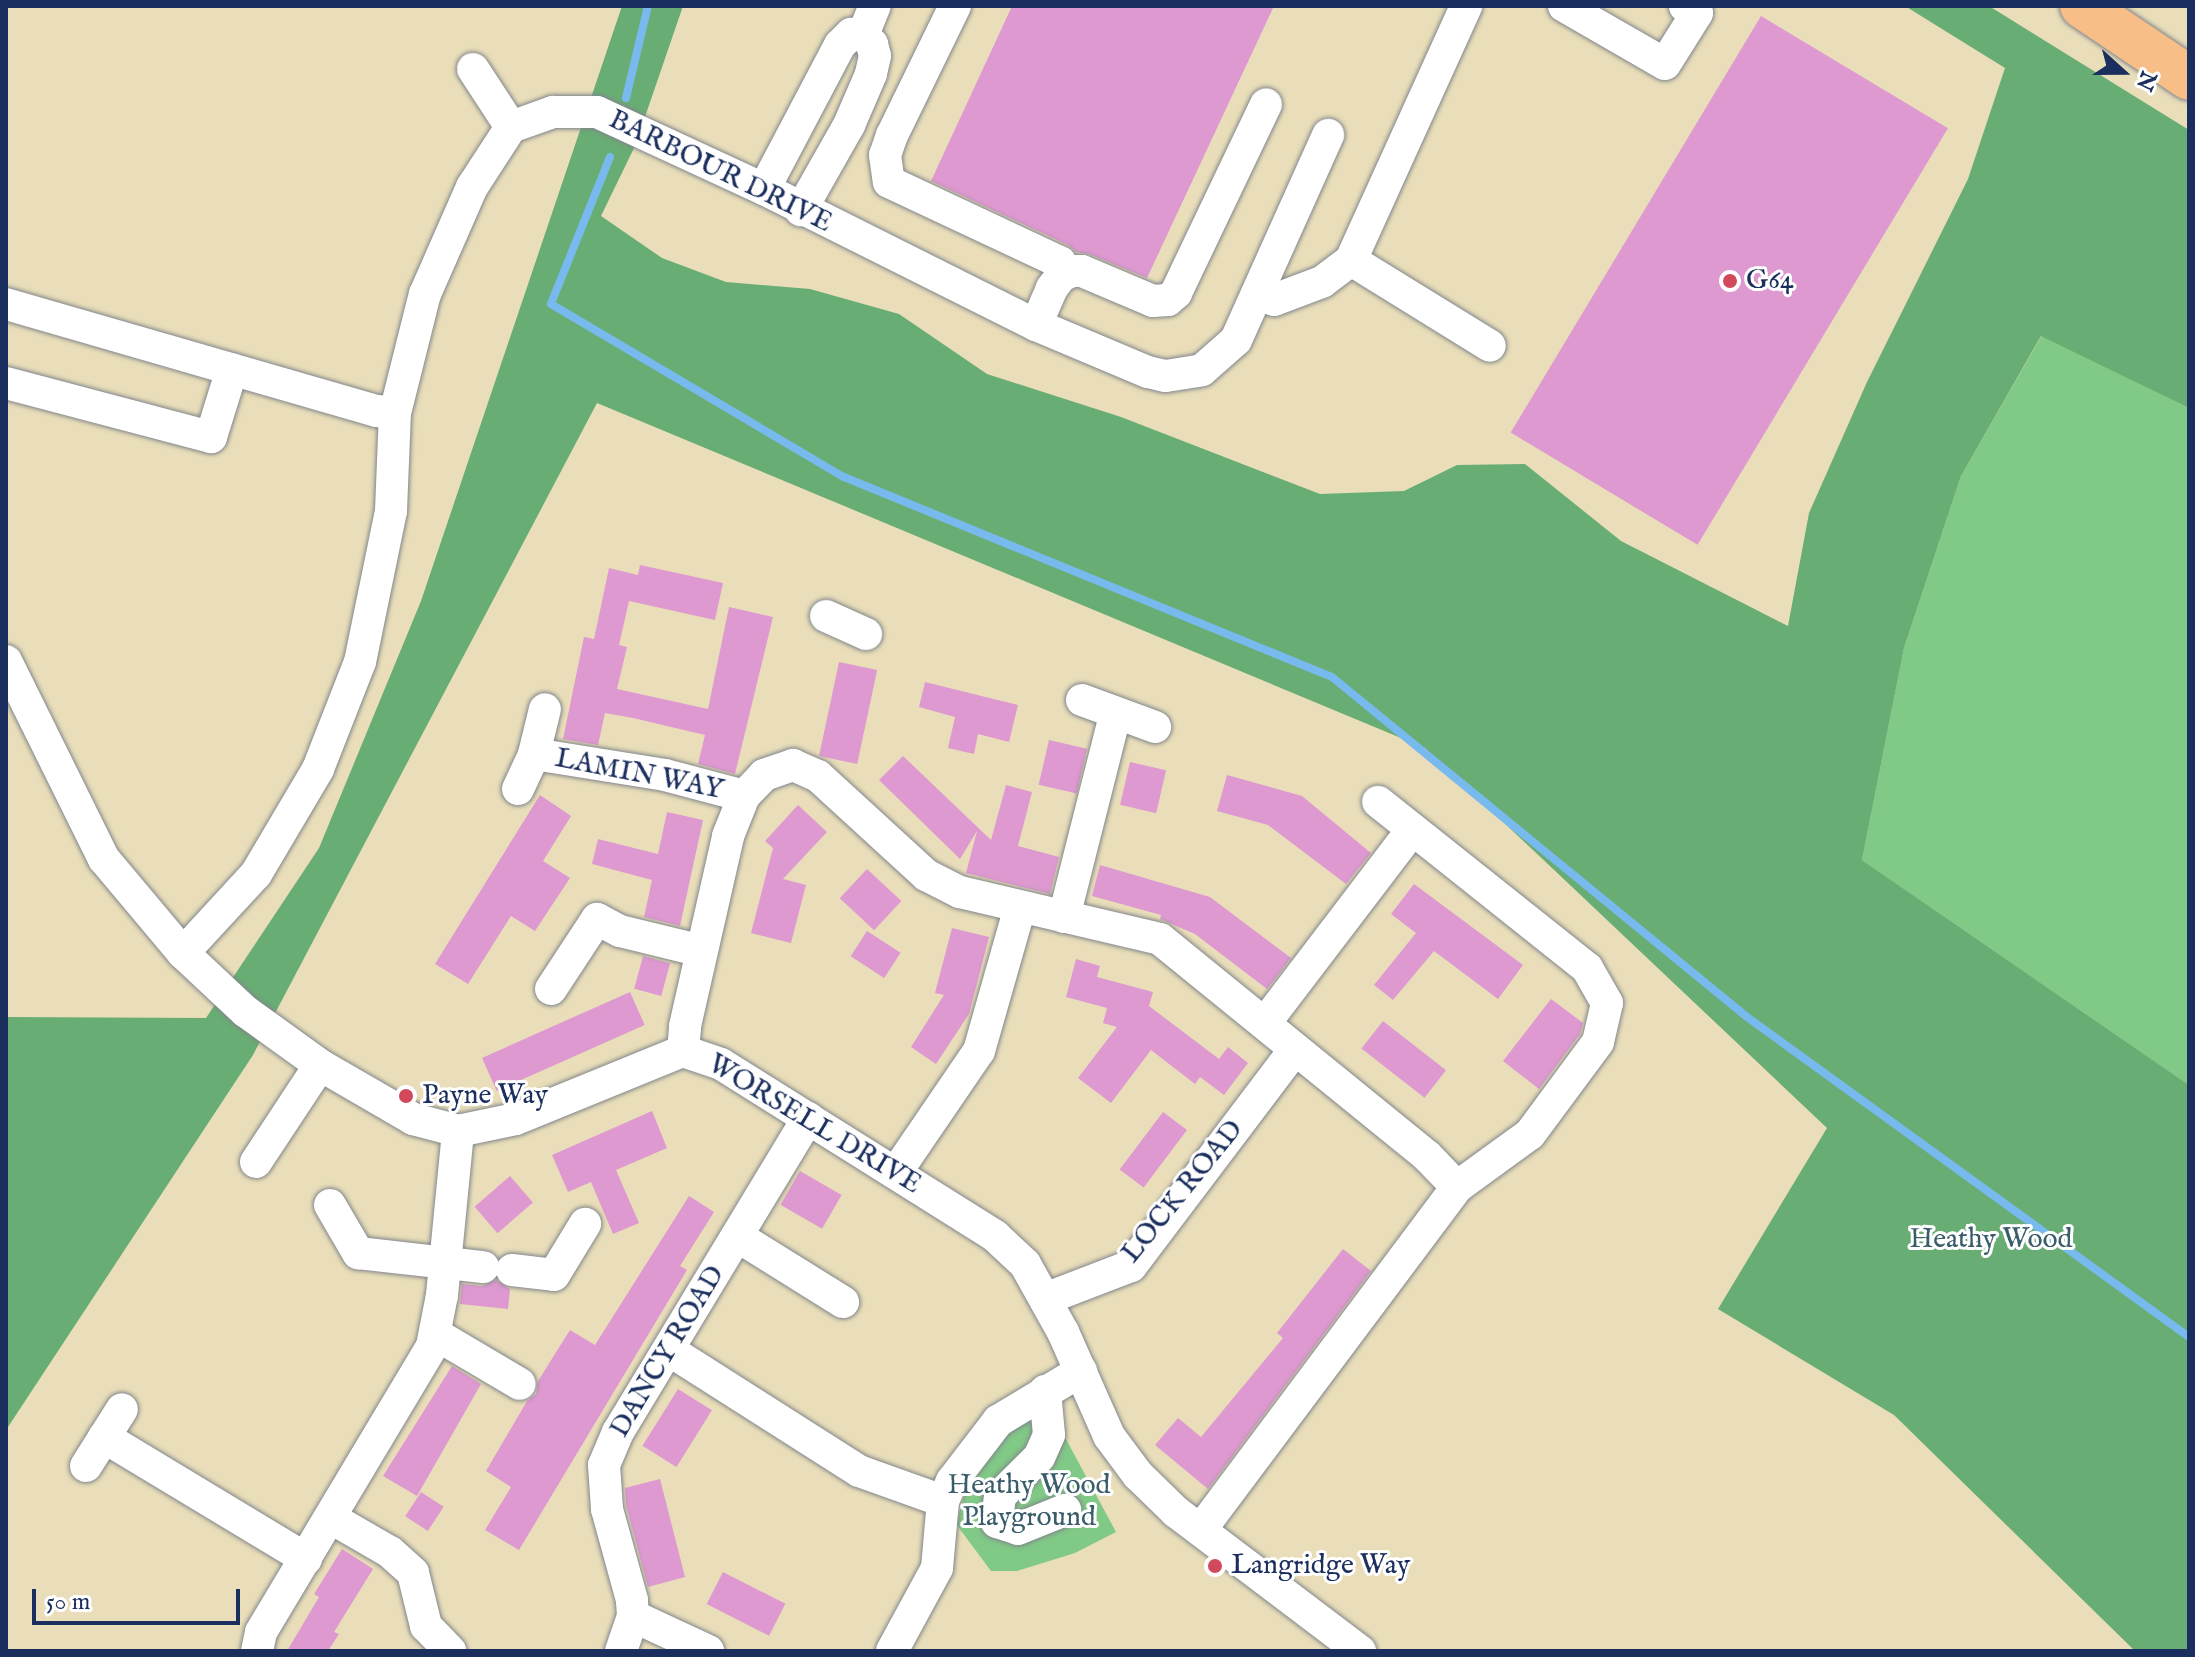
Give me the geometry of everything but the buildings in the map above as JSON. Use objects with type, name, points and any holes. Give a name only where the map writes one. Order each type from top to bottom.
[{"type":"highway","points":[[2082,6],[2189,78]]},
{"type":"street","points":[[955,6],[892,135],[885,155],[889,182],[1060,262],[1065,274]]},
{"type":"street","points":[[1257,294],[1274,300],[1286,296],[1322,282],[1351,260],[1466,6]]},
{"type":"street","points":[[1564,6],[1665,64],[1697,13],[1685,6]]},
{"type":"street","points":[[764,189],[840,45],[869,21],[875,56],[871,74],[849,125],[801,210]]},
{"type":"street","points":[[183,953],[256,874],[318,769],[355,676],[391,511],[395,413],[425,294],[472,187],[511,127],[473,69]]},
{"type":"street","points":[[1036,325],[1052,288],[1065,274],[1082,271],[1153,301],[1168,300],[1176,293],[1266,104]]},
{"type":"street","name":"BARBOUR DRIVE","points":[[511,127],[553,112],[597,112],[764,189],[1036,325],[1148,372],[1176,374],[1202,370],[1236,340],[1328,135]]},
{"type":"street","points":[[1351,260],[1490,346]]},
{"type":"street","points":[[6,304],[377,411],[395,413]]},
{"type":"street","points":[[6,383],[211,437],[232,369]]},
{"type":"street","points":[[826,616],[866,634]]},
{"type":"street","name":"WORSELL DRIVE","points":[[6,661],[104,859],[183,953],[245,1011],[320,1065],[413,1119],[458,1131],[516,1119],[683,1051],[721,1064],[897,1171],[995,1236],[1025,1264],[1081,1371],[1109,1436],[1138,1475],[1176,1512],[1202,1528],[1353,1649]]},
{"type":"street","points":[[1082,700],[1115,715],[1155,727]]},
{"type":"street","name":"LAMIN WAY","points":[[518,789],[534,754],[545,709]]},
{"type":"street","points":[[1064,917],[1115,715]]},
{"type":"street","name":"LAMIN WAY","points":[[534,754],[665,775],[744,796]]},
{"type":"street","points":[[683,1051],[728,836],[744,796],[764,775],[793,765],[818,776],[926,875],[960,892],[1160,939],[1427,1156],[1457,1187]]},
{"type":"street","points":[[1202,1528],[1457,1187],[1530,1134],[1598,1042],[1607,1003],[1587,968],[1378,802]]},
{"type":"street","points":[[1265,1023],[1412,830]]},
{"type":"street","points":[[897,1171],[979,1051],[1020,907]]},
{"type":"street","points":[[551,989],[597,919],[620,931],[702,951]]},
{"type":"street","name":"LOCK ROAD","points":[[1045,1299],[1131,1266],[1295,1049]]},
{"type":"street","points":[[256,1162],[320,1065]]},
{"type":"street","name":"DANCY ROAD","points":[[633,1616],[607,1509],[604,1465],[618,1432],[808,1118]]},
{"type":"street","points":[[257,1651],[261,1632],[437,1335],[458,1131]]},
{"type":"street","points":[[330,1205],[358,1253],[554,1275],[585,1224]]},
{"type":"street","points":[[737,1236],[843,1302]]},
{"type":"street","points":[[437,1335],[520,1384]]},
{"type":"street","points":[[669,1350],[859,1471],[943,1501]]},
{"type":"street","points":[[892,1651],[937,1568],[943,1501],[952,1481],[998,1421],[1081,1371]]},
{"type":"street","points":[[1045,1391],[1049,1435],[1039,1457],[1000,1496],[997,1522],[1018,1529],[1065,1510]]},
{"type":"street","points":[[86,1466],[122,1409]]},
{"type":"street","points":[[104,1437],[306,1559]]},
{"type":"street","points":[[331,1518],[390,1552],[413,1573],[426,1626],[450,1651]]},
{"type":"street","points":[[621,1651],[633,1616],[708,1651]]},
{"type":"green space","name":"Heathy Wood","points":[[622,6],[683,6],[635,146],[601,216],[662,258],[726,282],[810,289],[899,314],[987,374],[1121,417],[1320,494],[1404,491],[1457,465],[1525,464],[1621,541],[1788,626],[1809,513],[1867,382],[1968,179],[2005,68],[1905,6],[1989,6],[2189,130],[2189,408],[2041,336],[1961,476],[1904,648],[1862,860],[2189,1085],[2189,1651],[2135,1651],[1894,1415],[1718,1309],[1827,1128],[1425,748],[597,403],[253,1055],[6,1430],[6,1017],[206,1018],[319,848],[421,601]]},
{"type":"green space","points":[[2042,335],[2189,408],[2189,1085],[1862,860],[1904,648],[1961,476]]},
{"type":"green space","name":"Heathy Wood Playground","points":[[1042,1404],[1053,1415],[1116,1532],[1075,1553],[1017,1571],[991,1571],[956,1524],[969,1480],[1000,1438]]},
{"type":"waterway","points":[[626,98],[648,6]]},
{"type":"waterway","points":[[610,157],[551,304],[844,477],[1332,677],[1747,1017],[2189,1337]]},
{"type":"place","name":"G64","points":[[1730,281]]},
{"type":"place","name":"Payne Way","points":[[406,1096]]},
{"type":"place","name":"Langridge Way","points":[[1215,1566]]}]
